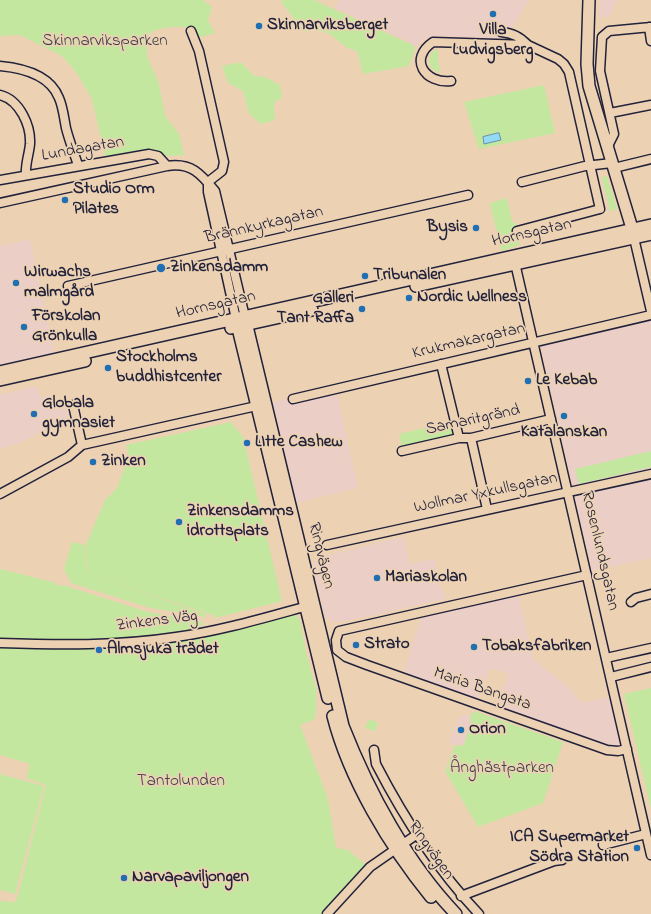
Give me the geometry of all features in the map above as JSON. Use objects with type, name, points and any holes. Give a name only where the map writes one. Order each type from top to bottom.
[{"type":"main road","points":[[589,0],[587,52],[588,77],[607,148],[633,233]]},
{"type":"main road","name":"Hornsgatan","points":[[0,380],[241,322],[633,233],[651,225]]},
{"type":"main road","name":"Hornsgatan","points":[[633,233],[651,234]]},
{"type":"main road","name":"Hornsgatan","points":[[0,372],[241,322]]},
{"type":"main road","name":"Ringvägen","points":[[241,322],[310,606],[332,702],[337,732],[352,770],[386,833],[400,847],[456,914]]},
{"type":"main road","name":"Ringvägen","points":[[400,847],[428,894],[446,914]]},
{"type":"street","points":[[607,148],[614,134],[600,71],[602,37],[609,31],[650,27],[651,41]]},
{"type":"street","points":[[191,31],[199,51],[224,162],[222,171],[208,182]]},
{"type":"street","points":[[502,32],[509,32],[520,38],[528,45],[558,59],[564,64],[569,72],[600,210],[517,231]]},
{"type":"street","points":[[451,81],[442,82],[434,79],[423,69],[420,62],[421,55],[426,47],[433,42],[528,45]]},
{"type":"street","points":[[0,66],[21,69],[33,73],[51,86],[61,104],[66,129],[78,166]]},
{"type":"street","points":[[0,95],[16,106],[27,124],[30,144],[25,165],[26,175]]},
{"type":"street","points":[[610,113],[651,105]]},
{"type":"street","name":"Lundagatan","points":[[0,180],[149,154],[158,156],[167,166]]},
{"type":"street","points":[[522,182],[591,166],[613,166],[651,159]]},
{"type":"street","name":"Lundagatan","points":[[0,203],[178,164],[192,169]]},
{"type":"street","name":"Ringvägen","points":[[192,169],[208,182],[215,191],[225,250],[241,322]]},
{"type":"street","name":"Brännkyrkagatan","points":[[68,286],[468,195]]},
{"type":"street","points":[[633,233],[651,311]]},
{"type":"street","name":"Rosenlundsgatan","points":[[514,259],[651,855]]},
{"type":"street","name":"Krukmakargatan","points":[[293,399],[651,315]]},
{"type":"street","points":[[441,364],[459,438]]},
{"type":"street","points":[[73,405],[82,445]]},
{"type":"street","points":[[0,494],[68,456],[82,445],[262,405]]},
{"type":"street","name":"Samaritgränd","points":[[402,451],[459,438],[471,438],[551,419]]},
{"type":"street","points":[[471,438],[487,509]]},
{"type":"street","name":"Wollmar Yxkullsgatan","points":[[327,545],[651,474]]},
{"type":"street","name":"Maria Bangata","points":[[587,575],[339,631],[336,644],[340,654],[367,665],[607,750],[618,751],[627,749]]},
{"type":"street","points":[[631,602],[636,598],[651,594]]},
{"type":"street","name":"Zinkens Väg","points":[[0,643],[62,645],[175,638],[310,606]]},
{"type":"street","points":[[606,658],[651,648]]},
{"type":"street","points":[[611,677],[651,667]]},
{"type":"street","name":"Ringvägen","points":[[374,750],[376,764],[416,835],[461,896],[479,914]]},
{"type":"street","points":[[603,845],[646,834]]},
{"type":"street","points":[[327,914],[370,867],[416,835]]},
{"type":"street","points":[[461,896],[554,860],[562,860]]},
{"type":"shaded area","points":[[339,0],[529,0],[509,32],[514,39],[436,36],[423,40],[415,48],[413,44],[335,8]]},
{"type":"shaded area","points":[[600,0],[617,0],[609,17],[599,17]]},
{"type":"shaded area","points":[[30,239],[55,355],[0,368],[0,246]]},
{"type":"shaded area","points":[[651,316],[651,558],[592,571],[540,342]]},
{"type":"shaded area","name":"Globala gymnasiet","points":[[37,386],[40,397],[51,395],[65,403],[69,425],[42,431],[19,443],[0,449],[0,395]]},
{"type":"shaded area","points":[[336,389],[358,488],[296,503],[273,402]]},
{"type":"shaded area","name":"Mariaskolan","points":[[403,537],[410,564],[434,559],[441,590],[443,590],[445,599],[342,622],[328,620],[325,616],[313,566],[314,562],[321,557]]},
{"type":"shaded area","points":[[517,590],[533,659],[565,684],[582,703],[610,697],[624,757],[496,711],[508,674],[490,668],[477,704],[403,674],[423,611]]},
{"type":"shaded area","name":"Orion","points":[[463,714],[469,716],[472,721],[464,744],[461,746],[449,743],[459,716],[462,717]]},
{"type":"green space","name":"Skinnarviksparken","points":[[0,0],[203,0],[212,7],[208,20],[215,33],[197,38],[193,29],[169,27],[156,30],[147,36],[147,56],[159,84],[165,116],[179,134],[184,155],[166,156],[149,150],[105,156],[92,99],[76,72],[62,56],[20,35],[0,36]]},
{"type":"green space","points":[[283,0],[314,0],[413,45],[415,48],[409,66],[363,74],[357,51],[343,45],[334,37],[322,31],[304,32],[281,2]]},
{"type":"green space","points":[[438,49],[440,73],[432,69],[429,62],[431,53]]},
{"type":"green space","points":[[242,63],[254,76],[265,77],[280,85],[282,99],[276,100],[274,107],[275,120],[261,124],[249,114],[243,91],[228,83],[222,66]]},
{"type":"green space","points":[[544,85],[555,133],[479,149],[464,102]]},
{"type":"green space","points":[[602,177],[607,177],[617,209],[610,211]]},
{"type":"green space","points":[[507,198],[512,222],[515,223],[520,244],[501,251],[490,203]]},
{"type":"green space","name":"Zinkensdamms idrottsplats","points":[[231,422],[243,437],[282,601],[215,618],[213,615],[93,576],[87,567],[86,545],[105,500],[117,488],[129,456],[126,445]]},
{"type":"green space","points":[[451,422],[455,436],[402,448],[399,434]]},
{"type":"green space","points":[[651,451],[651,467],[579,484],[575,469]]},
{"type":"green space","points":[[72,542],[85,545],[86,567],[93,576],[206,614],[206,617],[150,608],[71,583],[64,569]]},
{"type":"green space","points":[[0,569],[53,582],[59,586],[63,585],[148,612],[201,621],[204,624],[200,627],[151,635],[126,637],[75,639],[0,638]]},
{"type":"green space","name":"Tantolunden","points":[[295,614],[300,620],[306,653],[316,689],[315,719],[300,725],[328,799],[336,848],[348,850],[366,865],[323,914],[0,914],[0,901],[16,902],[46,785],[26,778],[30,764],[0,755],[0,648],[73,649],[75,647],[133,647],[191,640]]},
{"type":"green space","points":[[651,688],[651,809],[624,694]]},
{"type":"green space","name":"Ånghästparken","points":[[474,711],[563,742],[543,803],[478,827],[445,771],[455,745],[461,746],[464,744],[471,722],[470,717]]},
{"type":"green space","points":[[369,719],[378,723],[375,731],[365,728]]},
{"type":"green space","points":[[0,774],[44,786],[15,894],[0,890]]},
{"type":"water","points":[[499,133],[501,140],[484,144],[483,137]]},
{"type":"place","name":"Villa Ludvigsberg","points":[[493,14]]},
{"type":"place","name":"Skinnarviksberget","points":[[259,26]]},
{"type":"place","name":"Studio Orm Pilates","points":[[65,200]]},
{"type":"place","name":"Bysis","points":[[476,228]]},
{"type":"place","name":"Zinkensdamm","points":[[161,268]]},
{"type":"place","name":"Tribunalen","points":[[365,276]]},
{"type":"place","name":"Wirwachs malmgård","points":[[16,283]]},
{"type":"place","name":"Nordic Wellness","points":[[409,298]]},
{"type":"place","name":"Galleri Tant Raffa","points":[[362,309]]},
{"type":"place","name":"Förskolan Grönkulla","points":[[24,327]]},
{"type":"place","name":"Stockholms buddhistcenter","points":[[108,368]]},
{"type":"place","name":"Le Kebab","points":[[528,381]]},
{"type":"place","name":"Globala gymnasiet","points":[[34,414]]},
{"type":"place","name":"Katalanskan","points":[[564,416]]},
{"type":"place","name":"LItte Cashew","points":[[247,443]]},
{"type":"place","name":"Zinken","points":[[93,462]]},
{"type":"place","name":"Zinkensdamms idrottsplats","points":[[179,522]]},
{"type":"place","name":"Mariaskolan","points":[[377,578]]},
{"type":"place","name":"Strato","points":[[356,645]]},
{"type":"place","name":"Tobaksfabriken","points":[[474,647]]},
{"type":"place","name":"Almsjuka trädet","points":[[99,650]]},
{"type":"place","name":"Orion","points":[[461,730]]},
{"type":"place","name":"ICA Supermarket Södra Station","points":[[637,848]]},
{"type":"place","name":"Narvapaviljongen","points":[[124,878]]}]
